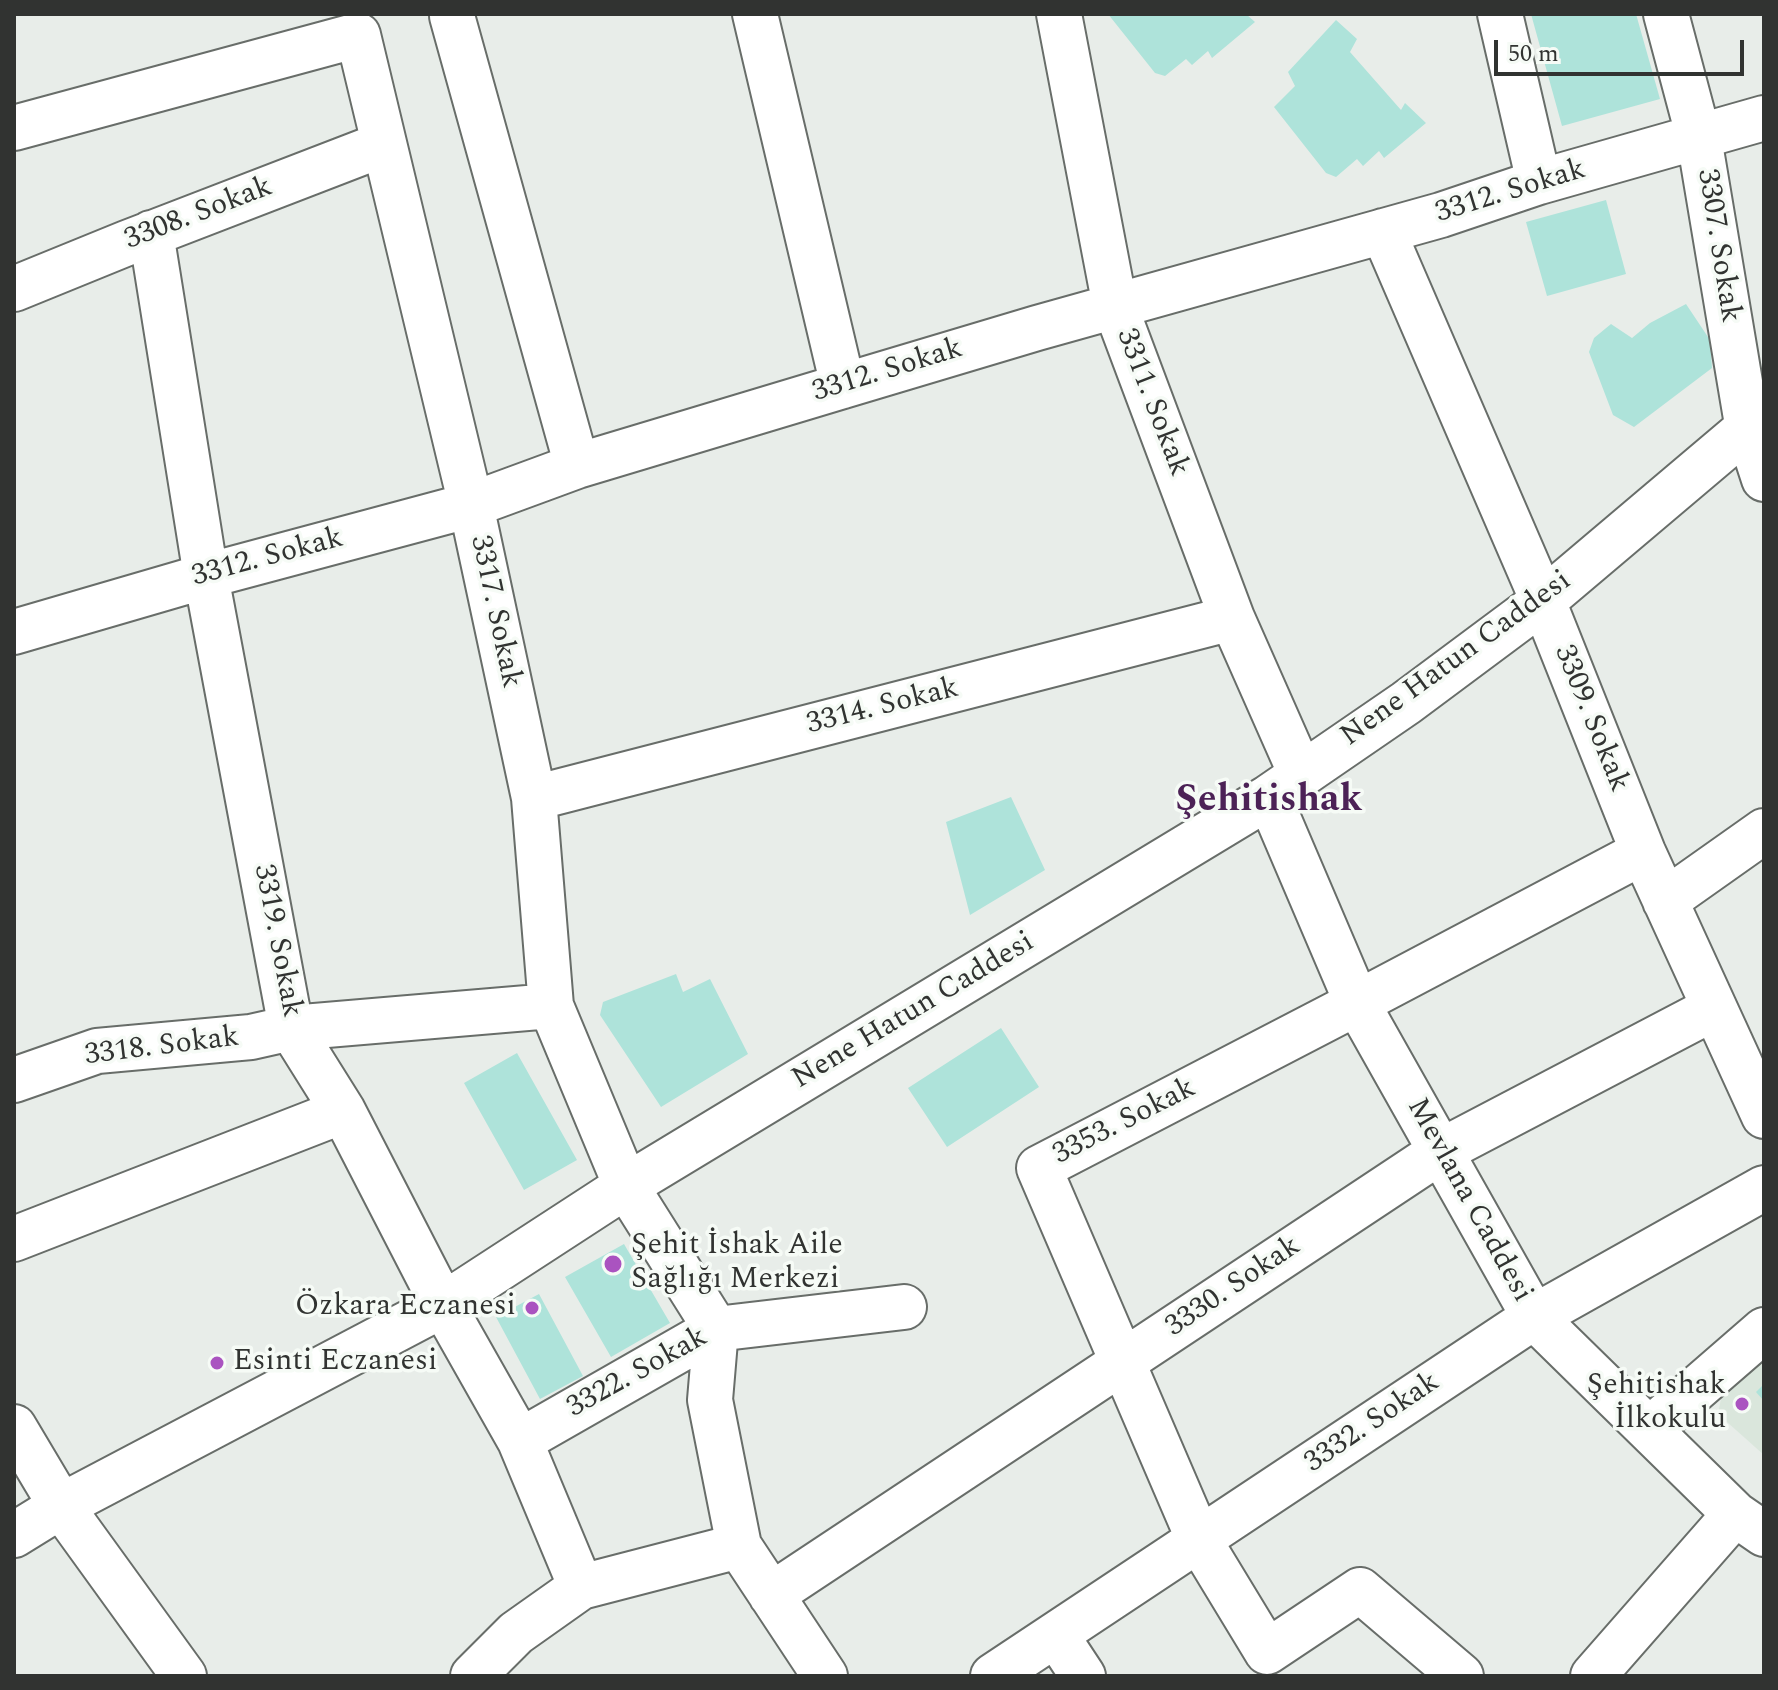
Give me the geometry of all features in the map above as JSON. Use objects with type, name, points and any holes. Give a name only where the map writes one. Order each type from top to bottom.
[{"type":"street","points":[[755,14],[843,386]]},
{"type":"street","name":"3311. Sokak","points":[[1059,14],[1115,306],[1232,618],[1285,786]]},
{"type":"street","points":[[1500,14],[1539,182]]},
{"type":"street","name":"3307. Sokak","points":[[1666,14],[1699,138],[1756,422],[1764,479]]},
{"type":"street","points":[[452,16],[577,466]]},
{"type":"street","name":"3317. Sokak","points":[[14,128],[358,35],[471,505],[534,798],[551,1006],[626,1186],[716,1329]]},
{"type":"street","name":"3312. Sokak","points":[[14,632],[206,576],[471,505],[577,466],[843,386],[1441,215],[1539,182],[1764,118]]},
{"type":"street","name":"3308. Sokak","points":[[14,289],[384,144]]},
{"type":"street","name":"3309. Sokak","points":[[1383,231],[1543,601],[1643,852],[1764,1116]]},
{"type":"street","name":"3319. Sokak","points":[[151,233],[206,576],[291,1028],[343,1111],[443,1305],[520,1441],[581,1587]]},
{"type":"street","name":"Nene Hatun Caddesi","points":[[14,1535],[61,1506],[443,1305],[626,1186],[1285,786],[1406,703],[1543,601],[1756,422]]},
{"type":"street","name":"3314. Sokak","points":[[534,798],[1232,618]]},
{"type":"street","name":"Mevlana Caddesi","points":[[1285,786],[1357,1003],[1534,1317],[1749,1524]]},
{"type":"street","points":[[1665,901],[1764,831]]},
{"type":"street","name":"3353. Sokak","points":[[1461,1676],[1360,1590],[1267,1652],[1199,1540],[1039,1168],[1643,852]]},
{"type":"street","name":"3318. Sokak","points":[[14,1080],[97,1051],[251,1037],[291,1028],[551,1006]]},
{"type":"street","name":"3330. Sokak","points":[[771,1595],[1441,1151],[1714,1008]]},
{"type":"street","points":[[14,1239],[343,1111]]},
{"type":"street","name":"3332. Sokak","points":[[993,1676],[1534,1317],[1764,1188]]},
{"type":"street","name":"3322. Sokak","points":[[520,1441],[716,1329],[904,1307]]},
{"type":"street","points":[[716,1329],[710,1400],[739,1546],[771,1595],[803,1666]]},
{"type":"street","points":[[1650,1429],[1764,1330]]},
{"type":"street","points":[[14,1427],[61,1506],[184,1676]]},
{"type":"street","points":[[1593,1676],[1749,1524]]},
{"type":"street","points":[[473,1676],[516,1633],[581,1587],[739,1546]]},
{"type":"street","points":[[1056,1635],[1083,1676]]},
{"type":"shaded area","name":"Şehitishak İlkokulu","points":[[1764,1358],[1764,1455],[1718,1414],[1722,1394]]},
{"type":"building","points":[[1108,14],[1246,14],[1255,22],[1212,58],[1208,51],[1192,65],[1186,59],[1165,76],[1155,73]]},
{"type":"building","points":[[1531,14],[1636,14],[1660,99],[1562,126]]},
{"type":"building","points":[[1336,20],[1357,39],[1350,52],[1401,110],[1405,103],[1426,123],[1384,158],[1379,151],[1363,166],[1357,159],[1336,177],[1326,173],[1274,107],[1295,86],[1288,72]]},
{"type":"building","points":[[1606,200],[1626,274],[1547,296],[1526,222]]},
{"type":"building","points":[[1686,304],[1710,340],[1712,368],[1634,427],[1613,415],[1589,352],[1594,338],[1611,324],[1632,338],[1650,323]]},
{"type":"building","points":[[1011,797],[1045,870],[970,915],[946,822]]},
{"type":"building","points":[[676,974],[683,992],[710,979],[748,1054],[661,1107],[600,1015],[603,1002]]},
{"type":"building","points":[[1001,1028],[1039,1087],[947,1147],[908,1088]]},
{"type":"building","points":[[517,1053],[577,1160],[524,1190],[464,1083]]},
{"type":"building","points":[[624,1244],[670,1323],[611,1357],[565,1277]]},
{"type":"building","points":[[539,1294],[583,1376],[540,1399],[496,1317]]},
{"type":"building","points":[[1764,1384],[1764,1401],[1756,1392]]},
{"type":"place","name":"Şehit İshak Aile Sağlığı Merkezi","points":[[613,1264]]},
{"type":"place","name":"Özkara Eczanesi","points":[[532,1308]]},
{"type":"place","name":"Esinti Eczanesi","points":[[217,1363]]},
{"type":"place","name":"Şehitishak İlkokulu","points":[[1742,1404]]},
{"type":"district","name":"Şehitishak","points":[[1269,803]]}]
